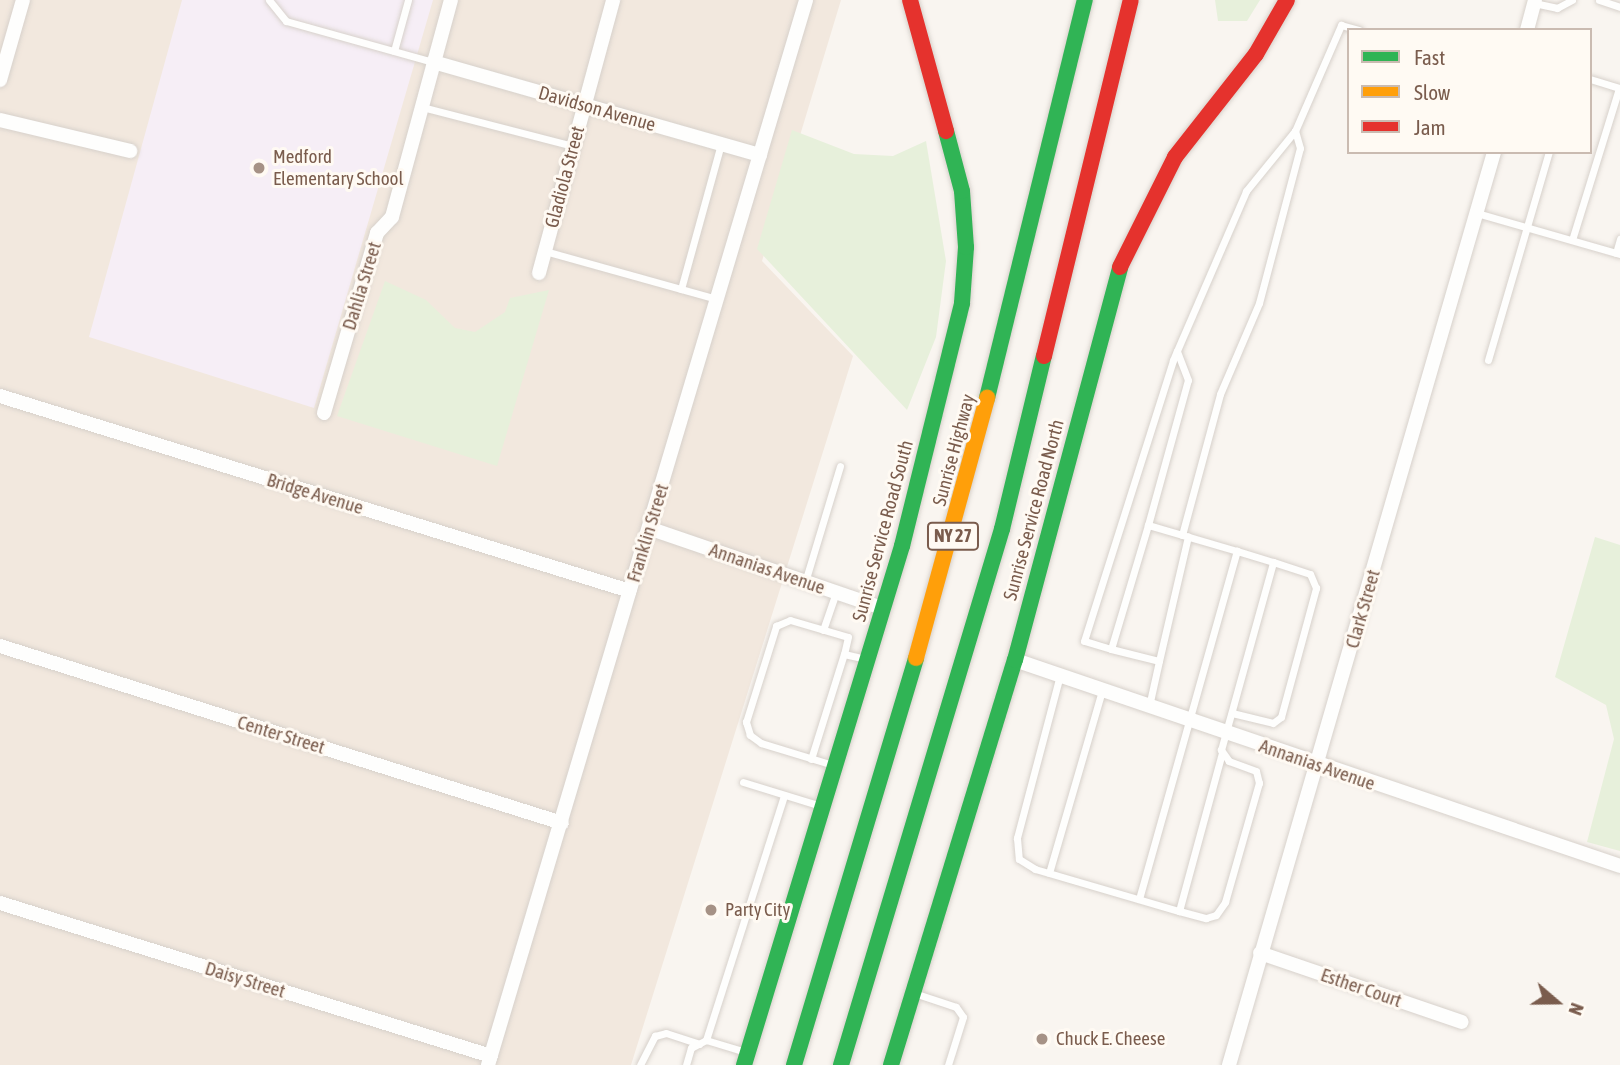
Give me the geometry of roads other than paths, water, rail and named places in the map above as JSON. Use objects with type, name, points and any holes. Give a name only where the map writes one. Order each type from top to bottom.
[{"type":"main road","name":"Sunrise Service Road South","points":[[746,1059],[884,609],[952,356],[965,273],[965,219],[956,162],[922,60],[910,0]]},
{"type":"main road","name":"Sunrise Highway","points":[[793,1065],[957,522],[1085,0]]},
{"type":"main road","name":"NY 27","points":[[841,1065],[995,556],[1131,0]]},
{"type":"main road","name":"Sunrise Service Road North","points":[[891,1065],[1016,660],[1123,256],[1174,157],[1256,54],[1287,0]]},
{"type":"street","points":[[0,80],[23,0]]},
{"type":"street","name":"Dahlia Street","points":[[324,414],[377,233],[393,217],[451,0]]},
{"type":"street","name":"Gladiola Street","points":[[538,273],[613,0]]},
{"type":"street","name":"Franklin Street","points":[[490,1061],[630,591],[651,529],[806,0]]},
{"type":"street","points":[[1528,28],[1535,2]]},
{"type":"street","name":"Davidson Avenue","points":[[433,62],[760,155]]},
{"type":"street","points":[[0,120],[130,151]]},
{"type":"street","name":"Clark Street","points":[[1229,1065],[1260,953],[1318,766],[1493,154]]},
{"type":"street","name":"Bridge Avenue","points":[[0,396],[630,591]]},
{"type":"street","name":"Annanias Avenue","points":[[651,529],[884,609]]},
{"type":"street","name":"Center Street","points":[[0,646],[562,823]]},
{"type":"street","name":"Annanias Avenue","points":[[1016,660],[1318,766],[1620,866]]},
{"type":"street","name":"Daisy Street","points":[[0,903],[490,1061]]},
{"type":"street","name":"Esther Court","points":[[1260,953],[1462,1022]]},
{"type":"lane","points":[[269,0],[286,21],[433,62]]},
{"type":"lane","points":[[394,51],[408,0]]},
{"type":"lane","points":[[1535,2],[1557,8],[1572,0]]},
{"type":"lane","points":[[1599,0],[1620,7]]},
{"type":"lane","points":[[1159,661],[1084,641],[1156,407],[1177,351],[1246,191],[1295,131],[1341,25],[1352,28]]},
{"type":"lane","points":[[1572,240],[1619,88],[1592,80]]},
{"type":"lane","points":[[422,107],[574,146]]},
{"type":"lane","points":[[1149,707],[1185,536],[1220,394],[1257,311],[1300,148],[1295,131]]},
{"type":"lane","points":[[681,289],[721,144]]},
{"type":"lane","points":[[1488,360],[1548,154]]},
{"type":"lane","points":[[1477,213],[1618,253],[1620,239]]},
{"type":"lane","points":[[545,251],[718,300]]},
{"type":"lane","points":[[1111,649],[1188,380],[1177,351]]},
{"type":"lane","points":[[805,583],[841,466]]},
{"type":"lane","points":[[1148,524],[1310,575],[1316,588],[1281,717],[1273,723],[1232,713]]},
{"type":"lane","points":[[1139,899],[1237,551]]},
{"type":"lane","points":[[1179,911],[1273,562]]},
{"type":"lane","points":[[824,630],[836,593]]},
{"type":"lane","points":[[811,759],[848,638],[790,620],[776,626],[746,722],[750,735],[761,743],[811,759],[838,766]]},
{"type":"lane","points":[[844,654],[869,660]]},
{"type":"lane","points":[[1060,676],[1016,843],[1023,863],[1206,918],[1223,909],[1259,783],[1256,771],[1222,753]]},
{"type":"lane","points":[[1049,873],[1102,691]]},
{"type":"lane","points":[[743,782],[825,808]]},
{"type":"lane","points":[[685,1065],[691,1048],[703,1042],[784,795]]},
{"type":"lane","points":[[914,993],[956,1007],[963,1017],[948,1065]]},
{"type":"lane","points":[[640,1065],[655,1036],[666,1033],[703,1042],[746,1059]]},
{"type":"place","name":"Medford Elementary School","points":[[259,168]]},
{"type":"place","name":"Party City","points":[[711,910]]},
{"type":"place","name":"Chuck E. Cheese","points":[[1042,1039]]}]
